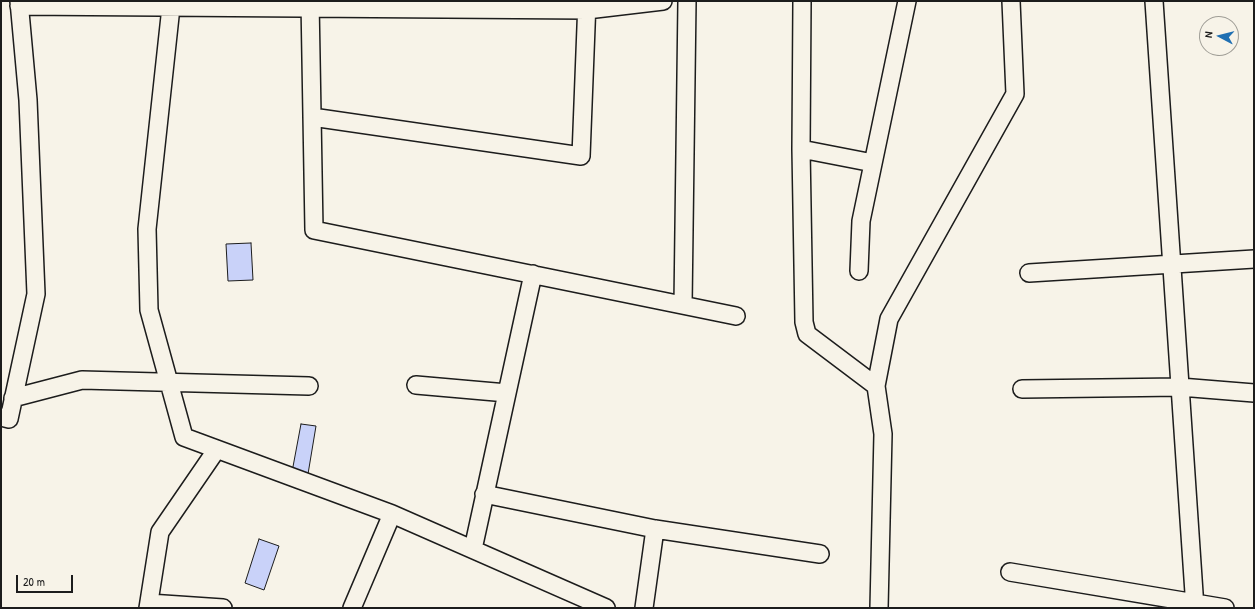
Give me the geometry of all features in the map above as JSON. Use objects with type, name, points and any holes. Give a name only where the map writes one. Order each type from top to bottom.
[{"type":"street","points":[[1,417],[9,419],[36,294],[28,100],[19,3],[113,4],[171,7],[310,4],[587,6],[663,1]]},
{"type":"street","points":[[683,305],[687,1]]},
{"type":"street","points":[[802,1],[801,149],[804,322],[807,334],[876,386]]},
{"type":"street","points":[[859,271],[861,221],[907,1]]},
{"type":"street","points":[[880,608],[883,434],[876,386],[890,319],[1016,94],[1011,1]]},
{"type":"street","points":[[1154,1],[1195,605]]},
{"type":"street","points":[[310,4],[314,230],[736,316]]},
{"type":"street","points":[[312,117],[581,156],[587,6]]},
{"type":"street","points":[[171,7],[147,229],[149,310],[184,437],[392,514],[606,608]]},
{"type":"street","points":[[801,149],[873,163]]},
{"type":"street","points":[[1029,273],[1254,259]]},
{"type":"street","points":[[472,549],[533,274]]},
{"type":"street","points":[[13,398],[82,380],[309,386]]},
{"type":"street","points":[[416,385],[507,393]]},
{"type":"street","points":[[1022,389],[1180,387],[1254,393]]},
{"type":"street","points":[[217,449],[160,532],[149,605],[223,608]]},
{"type":"street","points":[[484,494],[655,529],[820,554]]},
{"type":"street","points":[[352,608],[392,514]]},
{"type":"street","points":[[644,608],[655,529]]},
{"type":"street","points":[[1010,572],[1195,605],[1225,608]]},
{"type":"building","points":[[251,243],[253,280],[228,281],[226,244]]},
{"type":"building","points":[[301,424],[316,426],[308,474],[292,472]]},
{"type":"building","points":[[259,539],[279,546],[264,590],[245,583]]}]
